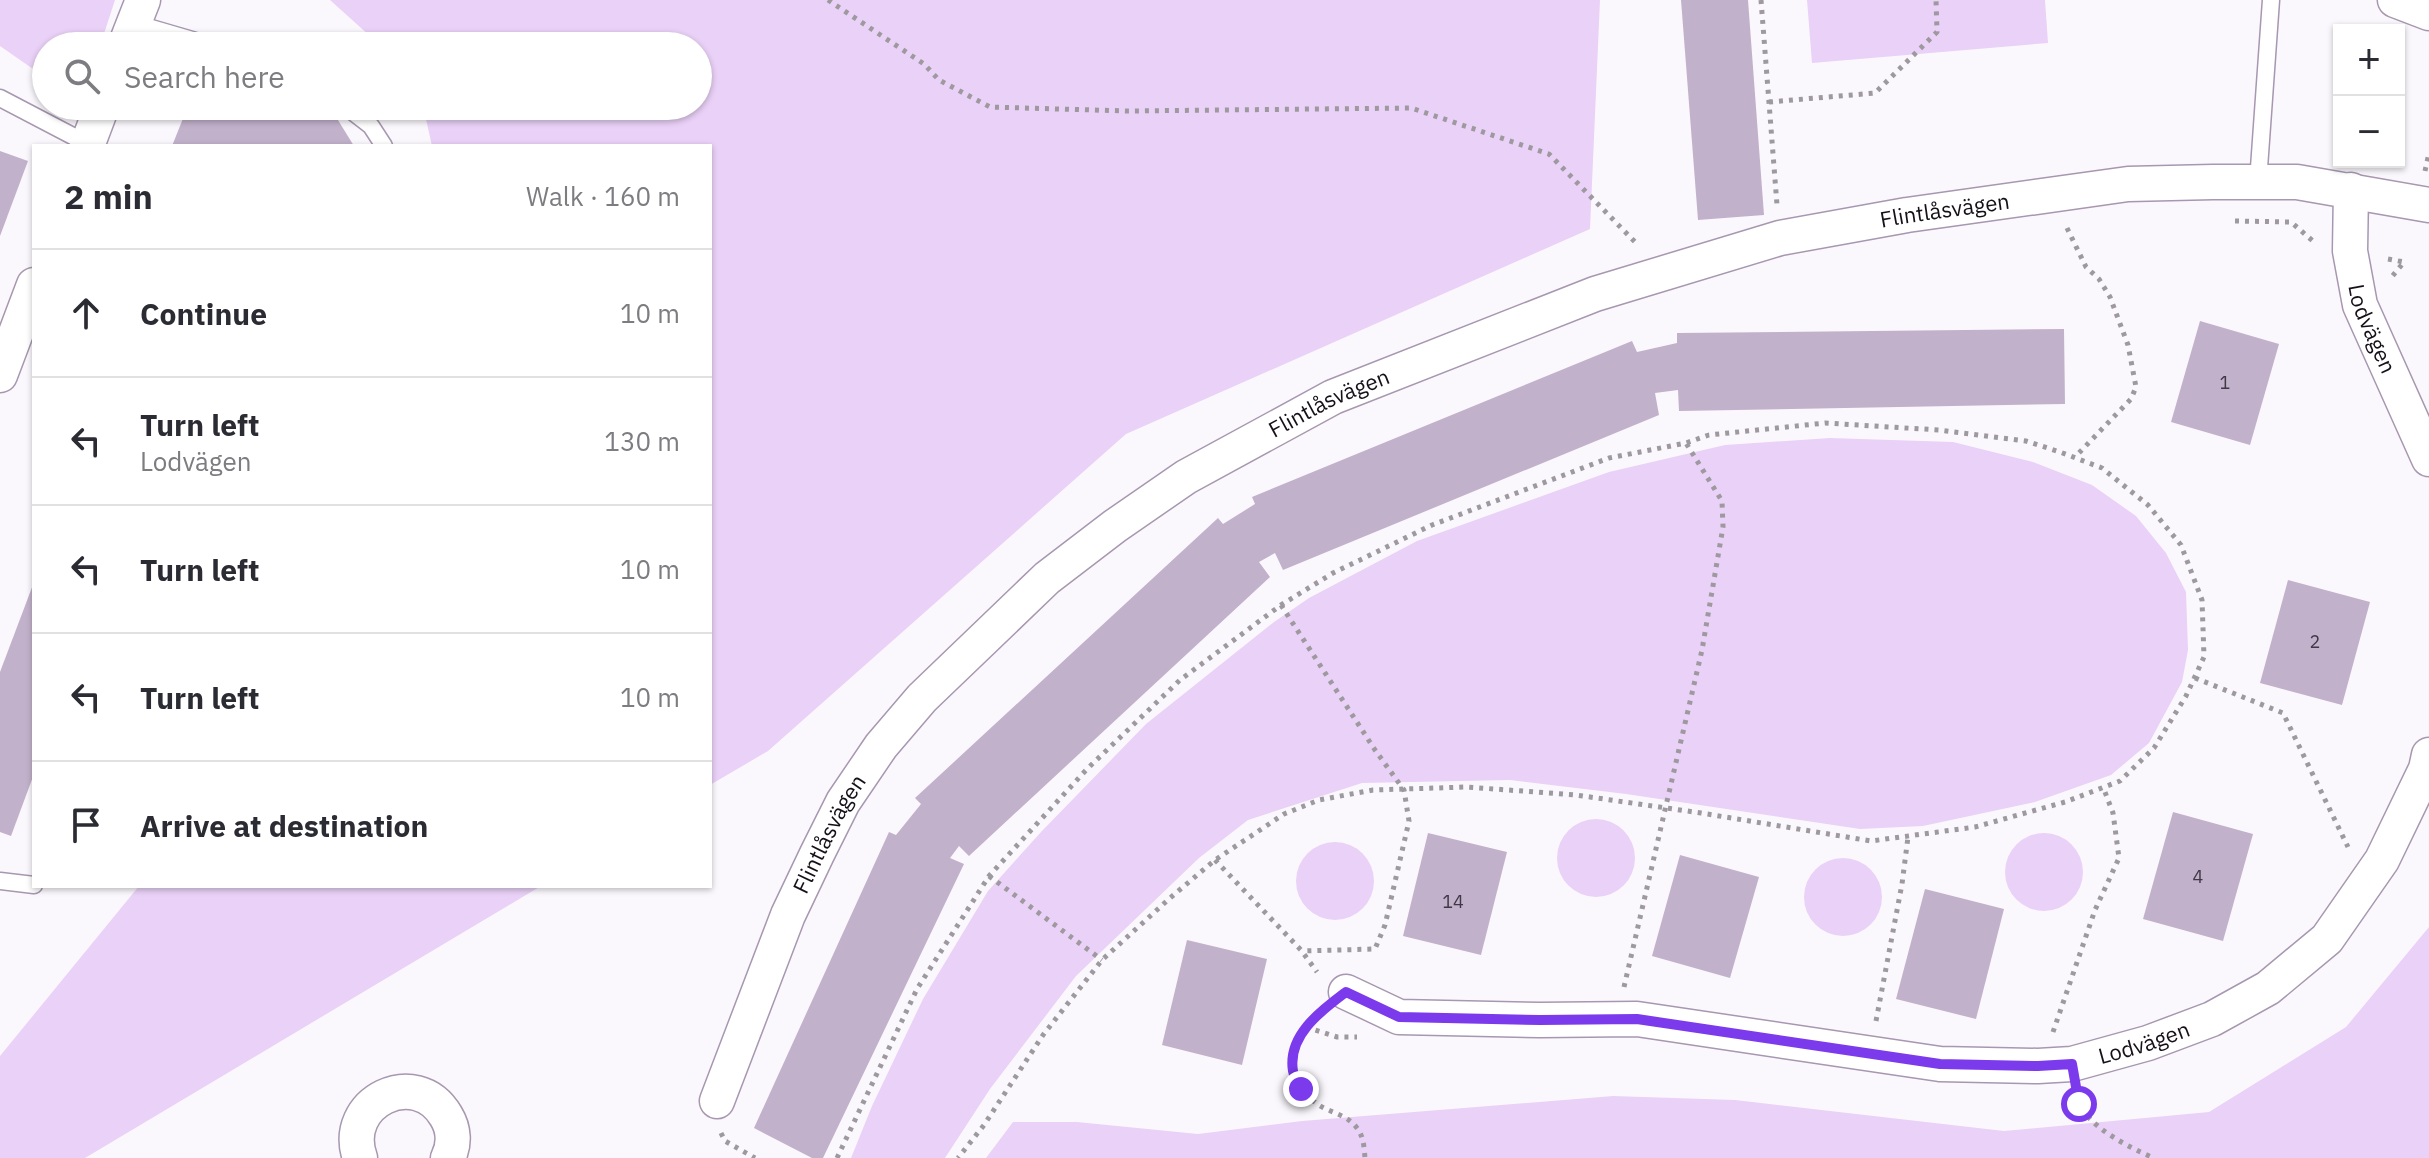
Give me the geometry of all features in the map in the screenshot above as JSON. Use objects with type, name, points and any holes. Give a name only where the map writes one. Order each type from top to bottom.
[{"type":"street","points":[[2395,0],[2429,13]]},
{"type":"street","points":[[87,144],[97,120]]},
{"type":"street","name":"Flintlåsvägen","points":[[717,1101],[788,915],[843,802],[881,746],[922,698],[1047,578],[1115,526],[1186,477],[1333,397],[1595,294],[1780,238],[1907,215],[2114,186],[2258,182],[2297,182],[2429,205]]},
{"type":"street","name":"Lodvägen","points":[[2351,190],[2350,251],[2360,305],[2429,459]]},
{"type":"street","points":[[0,375],[32,290]]},
{"type":"street","name":"Lodvägen","points":[[1344,994],[1399,1017],[1637,1019],[1940,1064],[2058,1064],[2148,1043],[2212,1019],[2268,988],[2327,939],[2382,860],[2426,769],[2429,755]]},
{"type":"street","points":[[360,1158],[356,1136],[360,1120],[370,1106],[385,1095],[400,1092],[427,1096],[442,1109],[453,1136],[448,1158]]},
{"type":"lane","points":[[2258,182],[2271,0]]},
{"type":"lane","points":[[134,23],[165,32]]},
{"type":"lane","points":[[0,98],[32,115]]},
{"type":"lane","points":[[41,120],[85,144]]},
{"type":"lane","points":[[363,120],[383,144]]},
{"type":"lane","points":[[0,881],[32,885]]},
{"type":"path","points":[[828,0],[924,64],[939,80],[990,107],[1128,111],[1411,108],[1549,154],[1666,273]]},
{"type":"path","points":[[1761,0],[1780,238]]},
{"type":"path","points":[[1769,102],[1875,93],[1937,32],[1936,0]]},
{"type":"path","points":[[2066,228],[2086,267],[2099,279],[2110,297],[2128,345],[2136,387],[2131,399],[2075,457]]},
{"type":"path","points":[[837,1158],[917,989],[989,876],[1087,769],[1180,680],[1281,605],[1333,573],[1432,525],[1609,458],[1686,443],[1709,435],[1825,423],[1939,430],[2026,441],[2075,457],[2102,468],[2148,505],[2181,545],[2202,600],[2204,657],[2186,696],[2154,748],[2120,781],[2065,802],[1975,827],[1871,841],[1576,795],[1467,787],[1373,790],[1319,800],[1284,814],[1215,860],[1102,960],[1043,1035],[984,1125],[958,1158]]},
{"type":"path","points":[[1616,1019],[1702,650],[1723,527],[1722,501],[1686,443]]},
{"type":"path","points":[[1281,605],[1404,790],[1409,821],[1385,925],[1375,949],[1302,951]]},
{"type":"path","points":[[2195,678],[2283,713],[2366,884]]},
{"type":"path","points":[[2103,787],[2113,813],[2119,858],[2095,910],[2059,1010],[2058,1064],[2089,1117],[2107,1133],[2154,1158]]},
{"type":"path","points":[[1870,1054],[1908,837]]},
{"type":"path","points":[[1215,860],[1302,951],[1319,975],[1344,994],[1306,1027],[1295,1047],[1293,1070],[1301,1089],[1317,1104],[1351,1121],[1360,1132],[1365,1158]]},
{"type":"path","points":[[989,876],[1102,960]]},
{"type":"shaded area","points":[[0,0],[115,0],[105,32],[32,32],[32,68],[0,46]]},
{"type":"shaded area","points":[[330,0],[1600,0],[1590,229],[1126,434],[768,751],[712,784],[712,144],[432,144],[426,120],[712,120],[712,32],[365,32]]},
{"type":"shaded area","points":[[1807,0],[2045,0],[2048,43],[1812,63]]},
{"type":"shaded area","points":[[1830,438],[1953,442],[2033,462],[2092,485],[2136,516],[2166,553],[2186,592],[2188,650],[2182,682],[2149,743],[2111,775],[2035,802],[1923,826],[1860,829],[1510,780],[1362,783],[1248,820],[1199,858],[1076,976],[990,1089],[945,1158],[851,1158],[923,999],[988,891],[1146,724],[1274,622],[1309,598],[1417,541],[1609,472],[1725,445]]},
{"type":"shaded area","points":[[1596,819],[1611,822],[1624,830],[1632,843],[1635,858],[1632,873],[1624,886],[1611,894],[1596,897],[1581,894],[1568,886],[1560,873],[1557,858],[1560,843],[1568,830],[1581,822]]},
{"type":"shaded area","points":[[2044,833],[2059,836],[2072,844],[2080,857],[2083,872],[2080,887],[2072,900],[2059,908],[2044,911],[2029,908],[2016,900],[2008,887],[2005,872],[2008,857],[2016,844],[2029,836]]},
{"type":"shaded area","points":[[1335,842],[1350,845],[1363,853],[1371,866],[1374,881],[1371,896],[1363,909],[1350,917],[1335,920],[1320,917],[1307,909],[1299,896],[1296,881],[1299,866],[1307,853],[1320,845]]},
{"type":"shaded area","points":[[1843,858],[1858,861],[1871,869],[1879,882],[1882,897],[1879,912],[1871,925],[1858,933],[1843,936],[1828,933],[1815,925],[1807,912],[1804,897],[1807,882],[1815,869],[1828,861]]},
{"type":"shaded area","points":[[137,888],[538,888],[85,1158],[0,1158],[0,1056]]},
{"type":"shaded area","points":[[2429,927],[2429,1158],[986,1158],[1013,1122],[1077,1122],[1198,1134],[1302,1121],[1613,1096],[1735,1100],[2004,1131],[2209,1112],[2346,1027]]},
{"type":"building","points":[[1681,0],[1748,0],[1764,215],[1698,220]]},
{"type":"building","points":[[182,120],[338,120],[353,144],[173,144]]},
{"type":"building","points":[[0,151],[28,161],[0,236]]},
{"type":"building","points":[[2200,321],[2279,344],[2250,445],[2171,422]]},
{"type":"building","points":[[2064,329],[2065,404],[1679,411],[1678,390],[1655,393],[1659,415],[1283,570],[1275,553],[1259,562],[1270,577],[969,856],[959,846],[950,858],[964,864],[823,1158],[812,1158],[754,1128],[889,832],[896,835],[921,804],[915,798],[1218,518],[1223,524],[1255,504],[1252,497],[1632,341],[1637,352],[1677,343],[1677,333]]},
{"type":"building","points":[[2288,580],[2370,602],[2342,705],[2260,683]]},
{"type":"building","points":[[32,587],[32,779],[11,836],[0,832],[0,672]]},
{"type":"building","points":[[2173,812],[2253,834],[2223,941],[2143,919]]},
{"type":"building","points":[[1428,833],[1507,852],[1481,955],[1403,936]]},
{"type":"building","points":[[1680,855],[1759,877],[1730,978],[1652,956]]},
{"type":"building","points":[[1925,889],[2004,909],[1976,1019],[1896,999]]},
{"type":"building","points":[[1187,940],[1267,959],[1242,1065],[1162,1045]]},
{"type":"route","points":[[1301,1089],[1293,1070],[1295,1047],[1306,1027],[1346,992],[1399,1017],[1637,1019],[1940,1064],[2072,1064],[2079,1104]]}]
